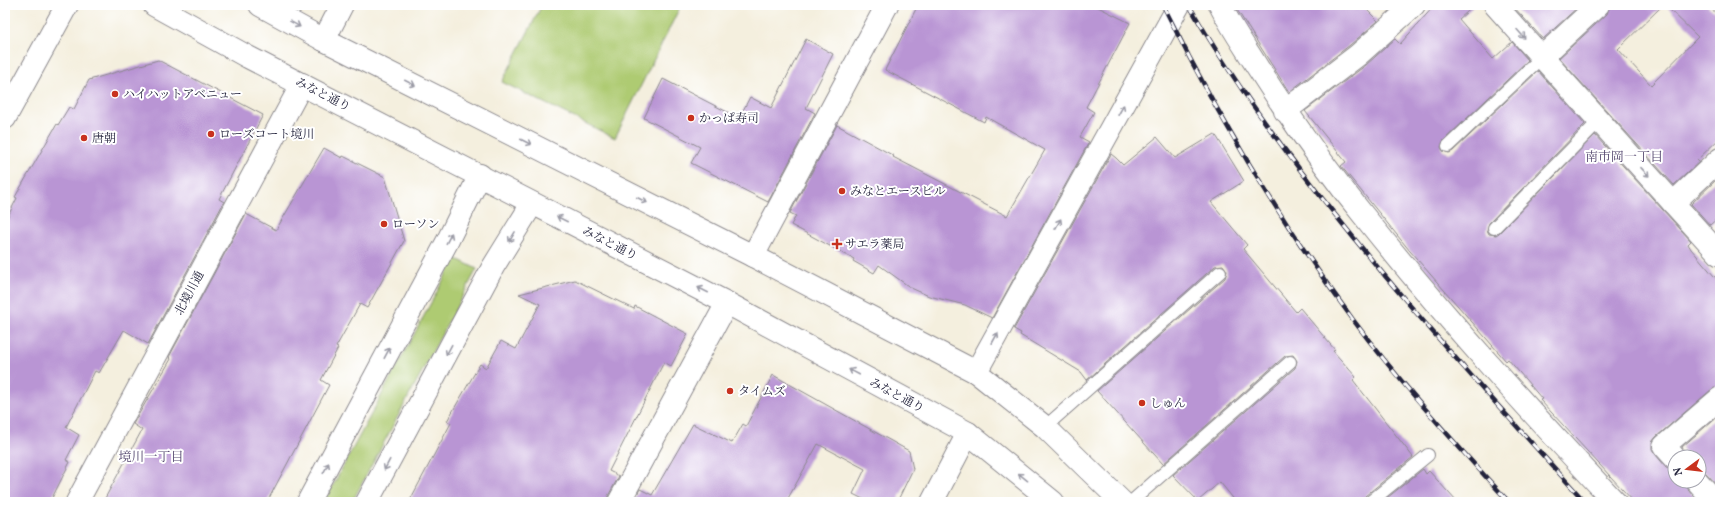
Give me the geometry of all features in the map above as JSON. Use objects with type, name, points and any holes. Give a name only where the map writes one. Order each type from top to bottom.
[{"type":"main road","points":[[5,118],[67,5]]},
{"type":"main road","name":"みなと通り","points":[[154,5],[248,57],[727,303],[968,433],[1053,502]]},
{"type":"main road","points":[[260,5],[324,40],[753,256],[976,372],[1045,427],[1122,502]]},
{"type":"main road","points":[[324,40],[342,5]]},
{"type":"main road","points":[[753,256],[887,5]]},
{"type":"main road","points":[[976,372],[1179,5]]},
{"type":"main road","points":[[1220,5],[1228,21],[1285,111],[1331,175],[1406,269],[1510,389],[1615,502]]},
{"type":"main road","points":[[1285,111],[1358,55],[1414,5]]},
{"type":"main road","points":[[1495,5],[1720,255]]},
{"type":"main road","points":[[1542,57],[1598,5]]},
{"type":"main road","name":"北境川通","points":[[76,502],[302,84]]},
{"type":"main road","points":[[1673,203],[1720,159]]},
{"type":"main road","points":[[308,502],[447,242],[480,175]]},
{"type":"main road","points":[[367,502],[493,268],[532,204]]},
{"type":"main road","points":[[619,502],[727,303]]},
{"type":"main road","points":[[1667,449],[1664,446],[1720,398]]},
{"type":"main road","points":[[932,502],[968,433]]},
{"type":"main road","points":[[1704,489],[1716,502]]},
{"type":"lane","points":[[1448,146],[1542,57]]},
{"type":"lane","points":[[1494,228],[1599,121]]},
{"type":"lane","points":[[1045,427],[1220,272]]},
{"type":"lane","points":[[1131,502],[1290,362]]},
{"type":"lane","points":[[1370,502],[1428,455]]},
{"type":"green space","points":[[542,5],[681,5],[615,138],[502,82]]},
{"type":"green space","points":[[455,258],[477,269],[352,502],[324,502]]},
{"type":"building","points":[[918,5],[1094,5],[1130,23],[1086,107],[1094,112],[1080,137],[1089,142],[992,318],[965,305],[929,296],[911,288],[879,265],[874,273],[853,261],[854,259],[791,225],[796,216],[790,213],[837,125],[894,156],[893,157],[1007,216],[1045,150],[986,117],[984,122],[885,70]]},
{"type":"building","points":[[1234,5],[1362,5],[1378,21],[1350,45],[1289,92]]},
{"type":"building","points":[[1435,5],[1475,5],[1459,19],[1493,59],[1512,42],[1528,60],[1443,141],[1441,147],[1443,151],[1449,153],[1453,151],[1538,71],[1585,124],[1489,223],[1487,230],[1489,234],[1496,235],[1499,233],[1595,135],[1691,241],[1688,244],[1691,249],[1720,283],[1720,386],[1712,389],[1652,442],[1652,449],[1667,467],[1667,489],[1688,489],[1699,502],[1634,502],[1540,400],[1542,399],[1508,359],[1506,361],[1410,251],[1341,166],[1346,162],[1305,111],[1366,65],[1395,39],[1400,44]]},
{"type":"building","points":[[1512,5],[1580,5],[1543,39]]},
{"type":"building","points":[[1610,5],[1663,5],[1618,49],[1651,85],[1698,37],[1665,5],[1707,5],[1719,16],[1720,15],[1720,138],[1697,160],[1699,162],[1674,185],[1559,58],[1607,14]]},
{"type":"building","name":"かっぱ寿司","points":[[806,39],[833,54],[806,108],[815,113],[768,202],[691,163],[700,147],[644,118],[663,79],[739,118],[750,97],[771,108]]},
{"type":"building","points":[[158,60],[263,115],[219,199],[224,202],[148,344],[124,330],[99,373],[95,371],[66,427],[79,435],[66,460],[70,462],[50,502],[5,502],[5,222],[17,198],[15,197],[57,124],[58,125],[69,107],[74,109],[89,80]]},
{"type":"building","points":[[1215,134],[1244,181],[1211,202],[1247,245],[1243,249],[1296,312],[1300,308],[1335,350],[1333,351],[1356,377],[1353,380],[1413,457],[1365,496],[1363,502],[1236,502],[1220,482],[1198,501],[1173,475],[1295,368],[1297,361],[1293,355],[1285,356],[1163,464],[1097,391],[1225,278],[1227,271],[1223,265],[1215,266],[1087,380],[1081,372],[1020,335],[1021,333],[1014,329],[1111,154],[1123,165],[1157,137],[1175,158]]},
{"type":"building","points":[[324,148],[342,158],[343,156],[385,177],[404,241],[367,308],[360,304],[336,347],[338,348],[321,380],[329,385],[267,502],[103,502],[142,430],[133,424],[171,359],[169,357],[246,214],[276,230]]},
{"type":"building","points":[[1717,179],[1720,183],[1720,216],[1710,225],[1691,204]]},
{"type":"building","points":[[575,280],[634,309],[635,306],[688,334],[671,366],[664,362],[609,471],[619,476],[608,496],[607,502],[409,502],[451,423],[447,421],[480,364],[486,368],[501,341],[516,349],[540,304],[519,294]]},
{"type":"building","points":[[773,375],[909,451],[913,469],[897,502],[869,502],[853,494],[865,469],[818,444],[786,502],[633,502],[640,489],[652,495],[693,424],[732,443],[743,424],[746,426]]},
{"type":"building","points":[[1720,414],[1720,488],[1707,474],[1707,449],[1683,449],[1682,447]]},
{"type":"building","points":[[1423,469],[1426,474],[1429,471],[1457,502],[1382,502]]},
{"type":"railway","points":[[1163,5],[1205,87],[1251,168],[1327,284],[1372,345],[1410,391],[1509,502]]},
{"type":"railway","points":[[1189,5],[1242,90],[1280,144],[1320,196],[1430,329],[1585,502]]},
{"type":"place","name":"ハイハットアベニュー","points":[[115,94]]},
{"type":"place","name":"かっぱ寿司","points":[[691,118]]},
{"type":"place","name":"ローズコート境川","points":[[211,134]]},
{"type":"place","name":"唐朝","points":[[84,138]]},
{"type":"place","name":"みなとエースビル","points":[[842,191]]},
{"type":"place","name":"ローソン","points":[[384,224]]},
{"type":"place","name":"サエラ薬局","points":[[837,244]]},
{"type":"place","name":"タイムズ","points":[[730,391]]},
{"type":"place","name":"しゅん","points":[[1142,403]]},
{"type":"district","name":"南市岡一丁目","points":[[1624,156]]},
{"type":"district","name":"境川一丁目","points":[[151,456]]}]
